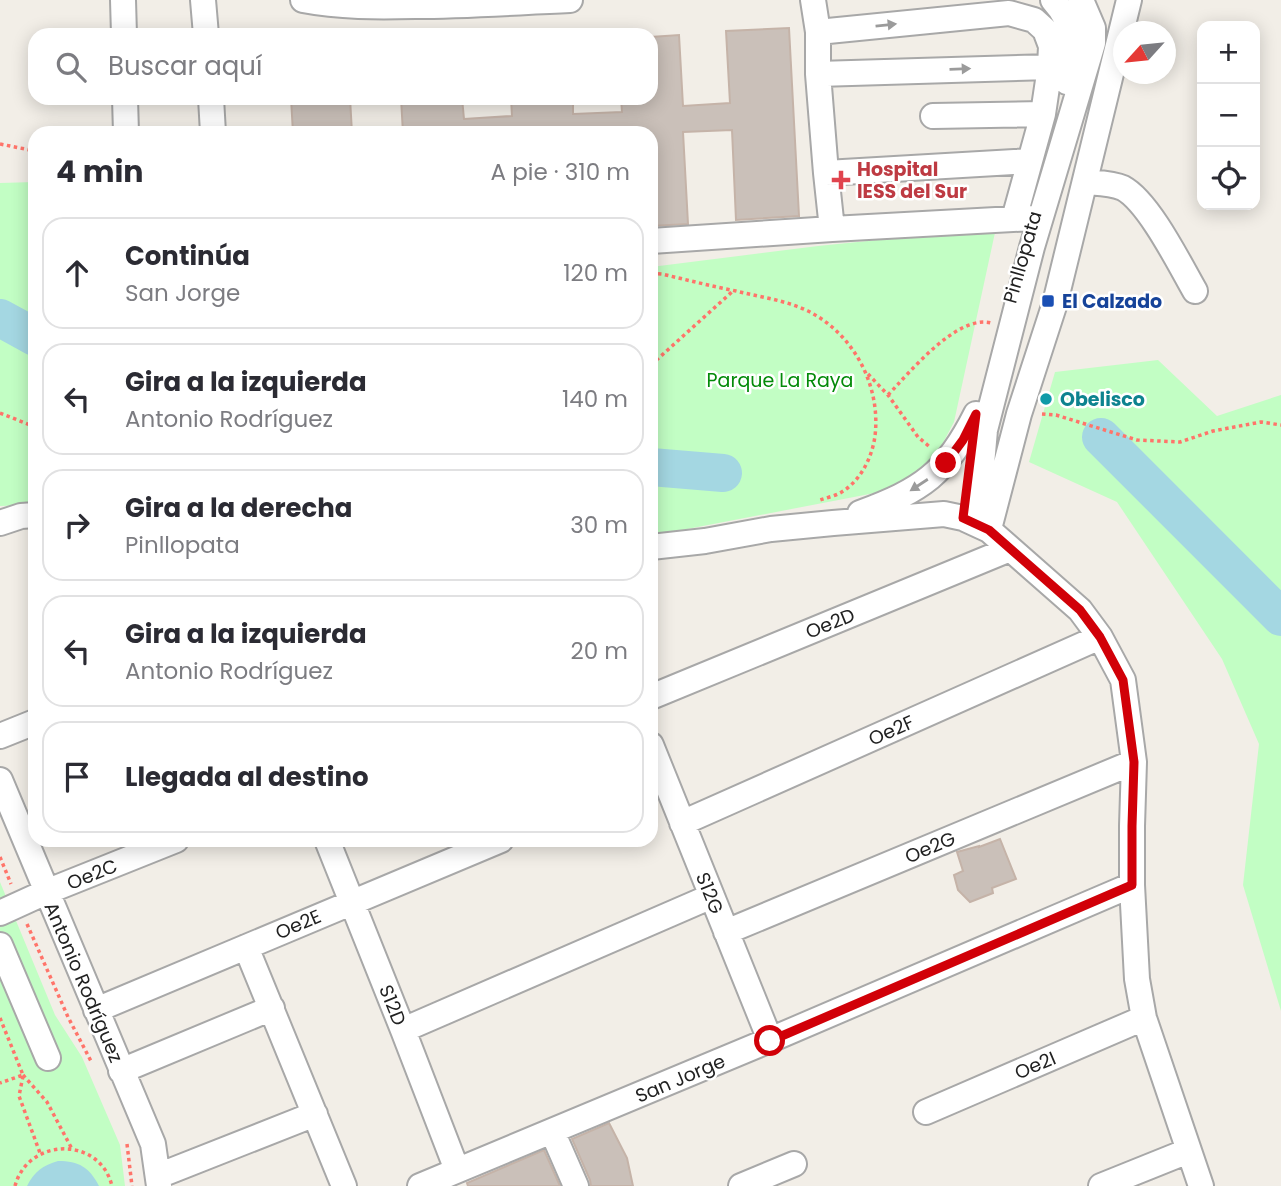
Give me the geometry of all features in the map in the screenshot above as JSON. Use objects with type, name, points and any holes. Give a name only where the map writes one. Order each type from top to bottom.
[{"type":"street","points":[[123,0],[124,28]]},
{"type":"street","points":[[203,0],[205,28]]},
{"type":"street","points":[[303,0],[364,7],[570,0]]},
{"type":"street","points":[[813,0],[818,32],[818,74],[832,229]]},
{"type":"street","points":[[1053,0],[1069,24],[1087,1]]},
{"type":"street","points":[[1110,0],[1116,21]]},
{"type":"street","points":[[1124,21],[1129,0]]},
{"type":"street","points":[[989,530],[979,499],[985,430],[1032,247],[1093,43],[1093,28],[1087,1]]},
{"type":"street","points":[[658,241],[1024,218],[1029,161],[1042,114],[1050,66],[1051,46],[1045,30],[1034,20],[1009,13],[818,32]]},
{"type":"street","name":"Pinllopata","points":[[963,518],[976,414],[1002,326],[1024,218],[1072,62],[1072,35],[1069,24]]},
{"type":"street","points":[[818,74],[1050,66]]},
{"type":"street","points":[[989,530],[1019,414],[1055,303],[1113,70]]},
{"type":"street","points":[[125,105],[126,126]]},
{"type":"street","points":[[211,105],[213,126]]},
{"type":"street","points":[[933,116],[1042,114]]},
{"type":"street","points":[[826,173],[1029,161]]},
{"type":"street","points":[[1085,182],[1123,188],[1142,204],[1195,291]]},
{"type":"street","points":[[833,523],[901,496],[923,484],[946,463],[963,440],[976,414]]},
{"type":"street","points":[[658,546],[771,529],[944,514],[963,518],[989,530],[1080,610],[1100,637],[1123,680],[1134,762],[1132,885],[1137,979],[1144,1018],[1201,1186]]},
{"type":"street","points":[[0,523],[28,516]]},
{"type":"street","name":"Oe2D","points":[[658,694],[1010,550]]},
{"type":"street","name":"Oe2F","points":[[682,823],[1100,637]]},
{"type":"street","points":[[0,736],[28,725]]},
{"type":"street","name":"Oe2G","points":[[726,932],[1134,762]]},
{"type":"street","name":"S12G","points":[[658,778],[682,823],[770,1041]]},
{"type":"street","name":"Antonio Rodríguez","points":[[0,780],[153,1144],[159,1181]]},
{"type":"street","name":"Oe2C","points":[[10,909],[158,847]]},
{"type":"street","name":"S12D","points":[[330,847],[457,1170]]},
{"type":"street","name":"Oe2E","points":[[96,1010],[484,847]]},
{"type":"street","name":"San Jorge","points":[[421,1186],[770,1041],[1132,885]]},
{"type":"street","points":[[403,1030],[712,896]]},
{"type":"street","points":[[0,945],[48,1058]]},
{"type":"street","points":[[246,947],[344,1186]]},
{"type":"street","points":[[121,1070],[272,1008]]},
{"type":"street","name":"Oe2I","points":[[926,1112],[1144,1018]]},
{"type":"street","points":[[159,1181],[315,1114]]},
{"type":"street","points":[[552,1131],[576,1186]]},
{"type":"street","points":[[1101,1186],[1188,1151]]},
{"type":"street","points":[[741,1186],[794,1164]]},
{"type":"path","points":[[0,144],[28,150]]},
{"type":"path","points":[[658,274],[785,302],[810,312],[833,328],[853,350],[866,373],[874,399],[876,423],[873,446],[862,474],[841,493],[816,502]]},
{"type":"path","points":[[658,359],[733,291]]},
{"type":"path","points":[[888,395],[918,363],[953,333],[984,321],[1002,326]]},
{"type":"path","points":[[866,373],[888,395],[918,437],[946,463]]},
{"type":"path","points":[[0,413],[28,424]]},
{"type":"path","points":[[1019,414],[1056,415],[1137,440],[1180,442],[1213,431],[1261,422],[1281,425]]},
{"type":"path","points":[[0,857],[10,909],[95,1068]]},
{"type":"path","points":[[0,1018],[23,1075],[47,1102],[73,1149]]},
{"type":"path","points":[[0,1083],[23,1075]]},
{"type":"path","points":[[23,1075],[19,1096],[40,1153]]},
{"type":"path","points":[[123,1135],[128,1146],[132,1186]]},
{"type":"path","points":[[15,1186],[17,1177],[27,1163],[40,1153],[73,1149],[89,1155],[102,1166],[112,1186]]},
{"type":"green space","points":[[28,182],[28,505],[0,506],[0,183]]},
{"type":"green space","name":"Parque La Raya","points":[[996,228],[954,422],[929,469],[880,492],[658,535],[658,266]]},
{"type":"green space","points":[[1158,360],[1217,416],[1281,395],[1281,1011],[1243,885],[1259,744],[1222,659],[1117,502],[1029,462],[1055,372]]},
{"type":"green space","points":[[0,882],[55,1015],[82,1057],[120,1145],[125,1186],[0,1186]]},
{"type":"water","points":[[58,1161],[83,1166],[99,1186],[27,1186],[40,1170]]},
{"type":"building","points":[[789,28],[799,216],[736,220],[732,130],[683,132],[688,224],[658,226],[658,126],[403,126],[401,105],[463,105],[464,119],[512,116],[511,105],[573,105],[573,114],[622,112],[622,105],[658,105],[658,36],[679,35],[683,106],[730,103],[726,31]]},
{"type":"building","points":[[291,105],[350,105],[352,126],[293,126]]},
{"type":"building","points":[[1000,839],[1016,879],[992,888],[993,893],[970,902],[958,890],[954,875],[963,871],[957,852]]},
{"type":"building","points":[[609,1123],[627,1158],[633,1186],[591,1186],[572,1139]]},
{"type":"building","points":[[544,1150],[560,1186],[468,1186],[467,1183]]},
{"type":"waterway","points":[[0,318],[28,333]]},
{"type":"waterway","points":[[1101,437],[1281,617]]},
{"type":"waterway","points":[[658,468],[723,473]]},
{"type":"place","name":"Hospital IESS del Sur","points":[[841,180]]},
{"type":"place","name":"El Calzado","points":[[1048,301]]},
{"type":"place","name":"Obelisco","points":[[1046,399]]},
{"type":"route","points":[[770,1041],[1132,885],[1134,762],[1123,680],[1100,637],[1080,610],[989,530],[963,518],[976,414],[963,440],[946,463]]}]
